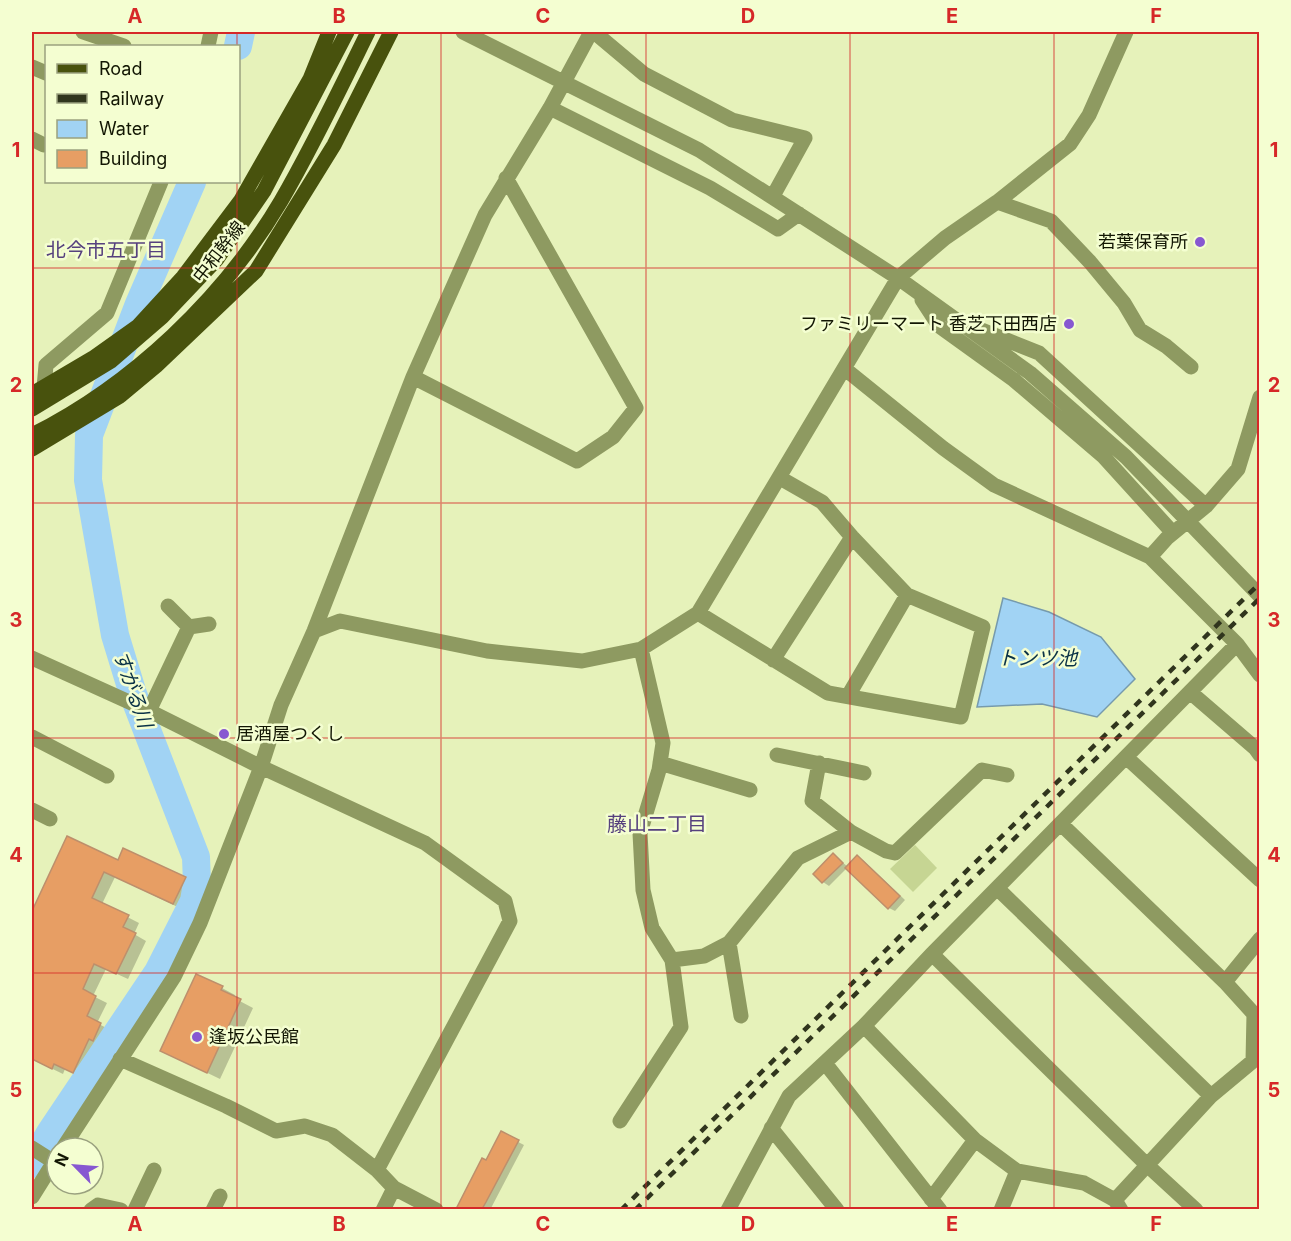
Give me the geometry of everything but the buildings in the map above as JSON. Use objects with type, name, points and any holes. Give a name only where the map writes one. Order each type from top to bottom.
[{"type":"main road","points":[[38,391],[93,358],[138,326],[183,277],[241,200],[310,79],[329,32]]},
{"type":"main road","name":"中和幹線","points":[[32,409],[111,361],[162,317],[217,259],[264,191],[347,32]]},
{"type":"main road","name":"中和幹線","points":[[32,435],[122,379],[174,334],[230,276],[280,203],[322,126],[368,32]]},
{"type":"main road","points":[[32,449],[120,396],[156,366],[256,271],[334,145],[391,32]]},
{"type":"street","points":[[83,32],[121,45]]},
{"type":"street","points":[[464,32],[699,150],[898,278],[1030,373],[1126,457],[1260,596]]},
{"type":"street","points":[[71,1136],[174,977],[200,923],[261,768],[280,705],[314,631],[413,377],[485,215],[550,108],[592,32],[644,74],[732,120],[805,138],[773,196]]},
{"type":"street","points":[[314,631],[340,621],[487,651],[582,661],[641,649],[698,613],[898,278],[945,238],[997,202],[1070,144],[1089,114],[1126,32]]},
{"type":"street","points":[[550,108],[710,188],[778,229],[799,214]]},
{"type":"street","points":[[413,377],[577,460],[613,437],[636,408],[506,178]]},
{"type":"street","points":[[38,391],[46,365],[107,313],[160,183]]},
{"type":"street","points":[[997,202],[1051,221],[1090,262],[1124,303],[1140,330],[1166,346],[1191,367]]},
{"type":"street","points":[[916,291],[939,326],[1014,380],[1103,456],[1173,533]]},
{"type":"street","points":[[957,320],[1039,353],[1206,506]]},
{"type":"street","points":[[845,369],[943,448],[994,485],[1150,557],[1237,644],[1260,675]]},
{"type":"street","points":[[1150,557],[1173,533],[1206,506],[1238,469],[1260,398]]},
{"type":"street","points":[[698,613],[828,693],[961,717],[983,627],[907,594],[822,502],[780,478]]},
{"type":"street","points":[[773,660],[852,537]]},
{"type":"street","points":[[849,696],[907,594]]},
{"type":"street","points":[[168,606],[189,627]]},
{"type":"street","points":[[189,627],[209,624]]},
{"type":"street","points":[[149,711],[189,627]]},
{"type":"street","points":[[728,1209],[789,1096],[864,1026],[1237,644]]},
{"type":"street","points":[[620,1120],[681,1027],[672,960],[652,928],[643,890],[640,833],[660,763],[663,743],[641,649]]},
{"type":"street","points":[[32,658],[149,711],[261,768],[425,843],[505,901],[510,921],[377,1170]]},
{"type":"street","points":[[1190,692],[1255,748],[1260,755]]},
{"type":"street","points":[[32,737],[107,776]]},
{"type":"street","points":[[777,754],[864,773]]},
{"type":"street","points":[[1126,757],[1260,880]]},
{"type":"street","points":[[660,763],[750,790]]},
{"type":"street","points":[[819,763],[812,801],[851,832],[886,851],[895,853],[982,770],[1007,775]]},
{"type":"street","points":[[32,810],[50,819]]},
{"type":"street","points":[[864,1026],[975,1140],[1017,1172],[1084,1183],[1118,1205],[1147,1165],[1210,1096],[1256,1067],[1254,1014],[1225,982],[1060,824]]},
{"type":"street","points":[[672,960],[705,956],[729,943],[798,858],[851,832]]},
{"type":"street","points":[[997,888],[1210,1096]]},
{"type":"street","points":[[1225,982],[1260,939]]},
{"type":"street","points":[[729,943],[741,1016]]},
{"type":"street","points":[[932,954],[1147,1165],[1196,1209]]},
{"type":"street","points":[[120,1059],[276,1131],[305,1126],[332,1135],[377,1170],[394,1188],[436,1209]]},
{"type":"street","points":[[825,1063],[936,1204],[975,1140]]},
{"type":"street","points":[[771,1128],[834,1208]]},
{"type":"street","points":[[32,1197],[44,1155]]},
{"type":"street","points":[[135,1209],[154,1170]]},
{"type":"street","points":[[1000,1209],[1017,1172]]},
{"type":"street","points":[[383,1209],[394,1188]]},
{"type":"street","points":[[91,1209],[98,1205],[121,1209]]},
{"type":"green space","points":[[915,845],[937,868],[913,892],[890,869]]},
{"type":"water","name":"トンツ池","points":[[1003,598],[1049,612],[1101,637],[1135,679],[1097,717],[1042,704],[977,707]]},
{"type":"waterway","name":"すがる川","points":[[238,45],[241,32]]},
{"type":"waterway","name":"すがる川","points":[[32,1164],[50,1133],[158,972],[194,901],[197,883],[196,857],[133,694],[115,635],[88,480],[89,435],[139,304],[192,183]]},
{"type":"railway","points":[[621,1210],[1260,583]]},
{"type":"railway","points":[[635,1210],[1260,598]]},
{"type":"place","name":"若葉保育所","points":[[1200,242]]},
{"type":"place","name":"ファミリーマート 香芝下田西店","points":[[1069,324]]},
{"type":"place","name":"居酒屋つくし","points":[[224,734]]},
{"type":"place","name":"逢坂公民館","points":[[197,1037]]},
{"type":"district","name":"北今市五丁目","points":[[106,250]]},
{"type":"district","name":"藤山二丁目","points":[[657,824]]}]
